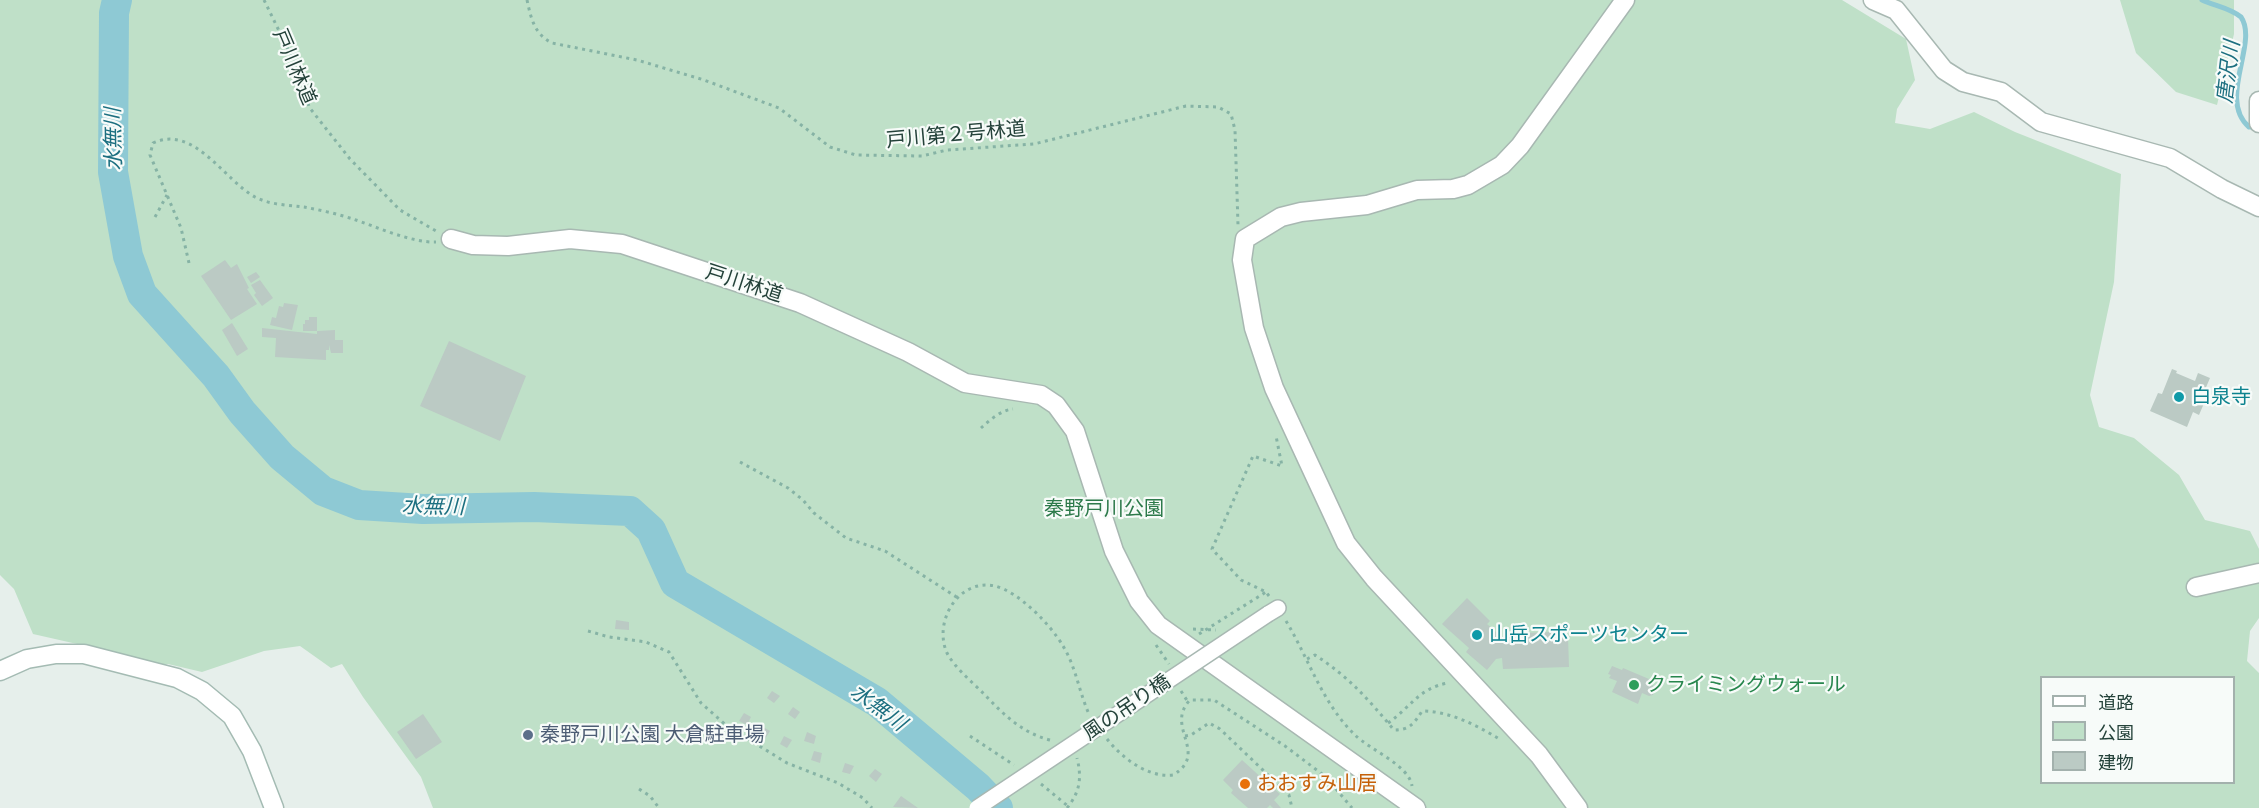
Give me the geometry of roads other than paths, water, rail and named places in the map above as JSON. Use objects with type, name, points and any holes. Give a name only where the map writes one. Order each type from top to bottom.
[{"type":"street","points":[[1578,808],[1539,755],[1374,578],[1346,543],[1274,388],[1254,328],[1242,260],[1245,239],[1281,217],[1301,212],[1366,205],[1417,190],[1453,189],[1468,184],[1502,165],[1520,146],[1625,0]]},
{"type":"street","points":[[1873,0],[1896,5],[1944,70],[1963,82],[2001,92],[2041,122],[2170,158],[2259,207]]},
{"type":"street","points":[[2259,101],[2259,123]]},
{"type":"street","name":"戸川林道","points":[[454,240],[473,245],[508,246],[570,239],[622,244],[800,303],[908,352],[965,382],[1041,395],[1056,405],[1075,431],[1114,552],[1139,601],[1158,625],[1190,639],[1410,804]]},
{"type":"street","points":[[2196,586],[2259,573]]},
{"type":"street","name":"風の吊り橋","points":[[976,808],[1273,611]]},
{"type":"street","points":[[0,671],[37,657],[84,654],[177,678],[202,691],[232,716],[252,751],[274,808]]},
{"type":"waterway","name":"水無川","points":[[117,0],[114,13],[113,172],[128,256],[142,294],[216,376],[242,412],[282,457],[323,491],[359,505],[423,509],[534,507],[630,511],[651,530],[675,583],[877,702],[978,787],[998,808]]},
{"type":"waterway","name":"唐沢川","points":[[2202,0],[2241,17],[2245,28],[2245,41],[2237,87],[2237,102],[2240,115],[2249,127],[2257,127]]},
{"type":"place","name":"白泉寺","points":[[2179,397]]},
{"type":"place","name":"山岳スポーツセンター","points":[[1477,635]]},
{"type":"place","name":"クライミングウォール","points":[[1634,685]]},
{"type":"place","name":"秦野戸川公園 大倉駐車場","points":[[528,735]]},
{"type":"place","name":"おおすみ山居","points":[[1245,784]]},
{"type":"park label","name":"秦野戸川公園","points":[[1104,509]]}]
